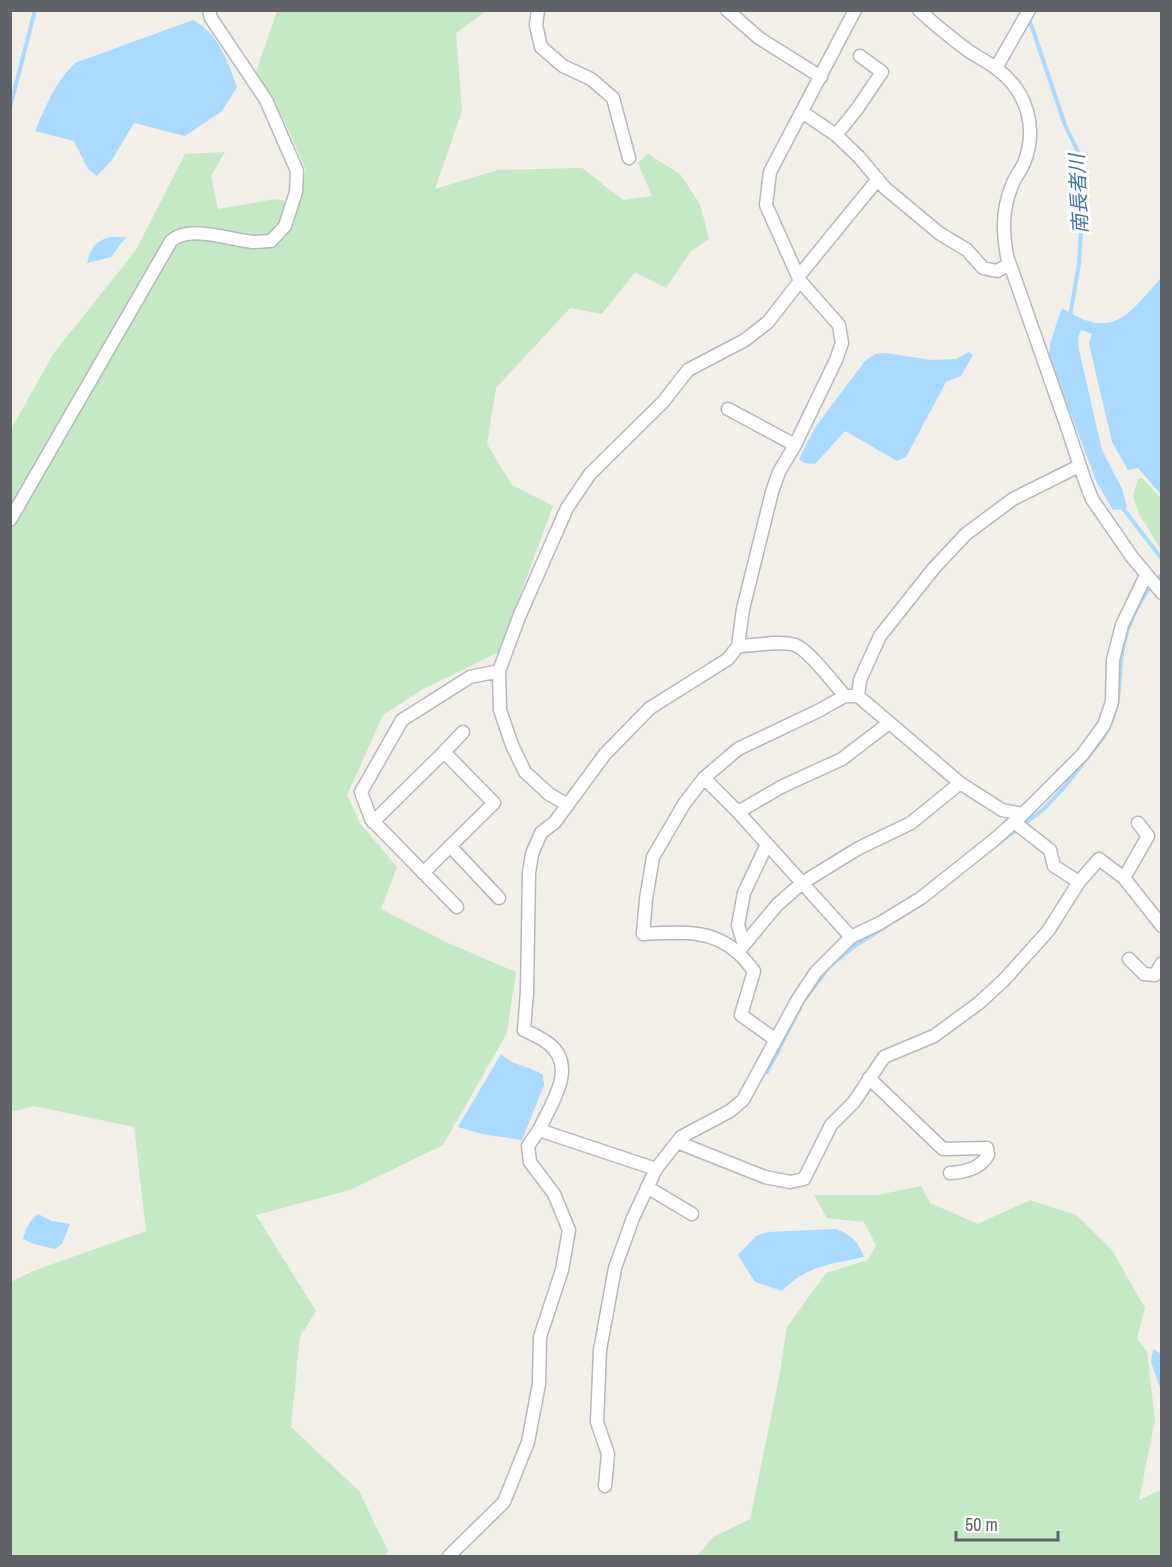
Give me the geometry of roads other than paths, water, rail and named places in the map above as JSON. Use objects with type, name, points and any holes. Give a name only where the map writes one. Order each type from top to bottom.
[{"type":"street","points":[[10,520],[171,241],[175,237],[191,232],[254,242],[272,240],[285,226],[296,192],[297,171],[266,100],[210,18],[209,10]]},
{"type":"street","points":[[538,10],[536,25],[541,47],[563,66],[591,79],[613,98],[629,158]]},
{"type":"street","points":[[727,10],[759,38],[821,77]]},
{"type":"street","points":[[449,1557],[504,1502],[528,1442],[539,1384],[540,1337],[562,1269],[569,1230],[554,1194],[531,1162],[528,1146],[539,1130],[562,1080],[563,1061],[550,1044],[524,1030],[529,873],[536,843],[542,833],[555,822],[585,778],[605,754],[650,708],[728,659],[738,646],[743,609],[772,492],[779,472],[795,445],[842,343],[839,325],[799,279],[766,206],[770,172],[855,10]]},
{"type":"street","points":[[919,10],[968,51],[1007,77],[1027,108],[1031,122],[1028,150],[1004,210],[1004,240],[1010,264],[1092,499],[1161,593]]},
{"type":"street","points":[[996,68],[1029,10]]},
{"type":"street","points":[[836,135],[882,72],[860,56]]},
{"type":"street","points":[[802,112],[836,135],[885,188],[939,233],[967,250],[984,268],[997,271],[1010,264]]},
{"type":"street","points":[[568,805],[549,794],[525,772],[512,745],[500,710],[499,670],[519,617],[567,508],[590,474],[663,402],[688,370],[745,340],[768,322],[878,179]]},
{"type":"street","points":[[728,409],[795,445]]},
{"type":"street","points":[[858,696],[860,680],[880,636],[934,568],[966,534],[1013,499],[1079,466]]},
{"type":"street","points":[[605,1486],[608,1455],[597,1422],[600,1350],[615,1268],[633,1218],[656,1169],[681,1137],[730,1111],[743,1100],[798,999],[816,972],[851,937],[880,923],[921,897],[1018,818],[1083,754],[1104,725],[1112,702],[1113,660],[1122,625],[1146,575]]},
{"type":"street","points":[[738,646],[780,643],[797,645],[845,696]]},
{"type":"street","points":[[457,907],[373,822],[361,792],[402,720],[470,677],[499,670]]},
{"type":"street","points":[[741,948],[708,934],[675,932],[643,934],[653,857],[684,804],[704,778],[738,749],[845,696],[858,696],[960,783],[1018,818],[1050,850],[1054,866],[1079,882]]},
{"type":"street","points":[[738,812],[783,786],[842,759],[889,723]]},
{"type":"street","points":[[373,822],[463,732]]},
{"type":"street","points":[[423,873],[494,803],[444,752]]},
{"type":"street","points":[[704,778],[768,844],[851,937]]},
{"type":"street","points":[[741,948],[777,905],[802,883],[858,848],[911,823],[960,783]]},
{"type":"street","points":[[1124,878],[1148,836],[1138,823]]},
{"type":"street","points":[[768,844],[744,893],[738,925],[741,948],[754,971],[741,1015],[776,1040]]},
{"type":"street","points":[[450,846],[499,898]]},
{"type":"street","points":[[677,1142],[765,1177],[790,1182],[804,1179],[831,1125],[854,1102],[884,1057],[934,1036],[979,1004],[1048,931],[1079,882],[1099,859],[1124,878],[1161,926]]},
{"type":"street","points":[[1129,959],[1144,974],[1155,975],[1161,963]]},
{"type":"street","points":[[870,1078],[943,1149],[987,1148],[988,1155],[984,1163],[966,1172],[950,1173]]},
{"type":"street","points":[[539,1130],[656,1169]]},
{"type":"street","points":[[647,1187],[692,1214]]},
{"type":"water","points":[[193,20],[216,40],[237,87],[222,111],[185,136],[134,123],[112,160],[97,176],[88,169],[74,141],[35,131],[56,87],[75,63]]},
{"type":"water","points":[[126,237],[111,257],[87,263],[95,246],[101,240]]},
{"type":"water","points":[[1161,278],[1161,495],[1138,468],[1128,470],[1112,442],[1089,344],[1092,334],[1081,330],[1078,338],[1102,450],[1122,489],[1127,507],[1113,510],[1097,483],[1049,356],[1050,343],[1062,308],[1094,323],[1118,320],[1128,313]]},
{"type":"water","points":[[969,352],[973,355],[961,376],[946,382],[906,457],[897,461],[845,431],[815,464],[804,463],[799,459],[816,426],[865,361],[875,354],[885,353],[932,360],[956,359]]},
{"type":"water","points":[[501,1054],[543,1075],[544,1085],[522,1140],[482,1134],[458,1127]]},
{"type":"water","points":[[38,1214],[52,1221],[70,1224],[62,1244],[55,1249],[23,1239],[28,1225]]},
{"type":"water","points":[[836,1229],[853,1239],[864,1257],[810,1271],[782,1291],[755,1282],[738,1255],[756,1236],[768,1232]]},
{"type":"water","points":[[1153,1349],[1161,1354],[1161,1391],[1151,1362]]},
{"type":"waterway","points":[[10,108],[35,10]]},
{"type":"waterway","name":"南長者川","points":[[1027,17],[1065,125],[1079,154],[1078,179],[1082,214],[1079,264],[1070,316]]},
{"type":"waterway","points":[[1122,507],[1162,559]]},
{"type":"waterway","points":[[1111,723],[1118,701],[1122,651],[1129,627],[1139,604],[1162,574]]},
{"type":"waterway","points":[[995,846],[1044,809],[1066,785],[1108,729]]},
{"type":"waterway","points":[[805,999],[829,967],[856,945],[885,927]]},
{"type":"waterway","points":[[767,1072],[800,1008]]}]
